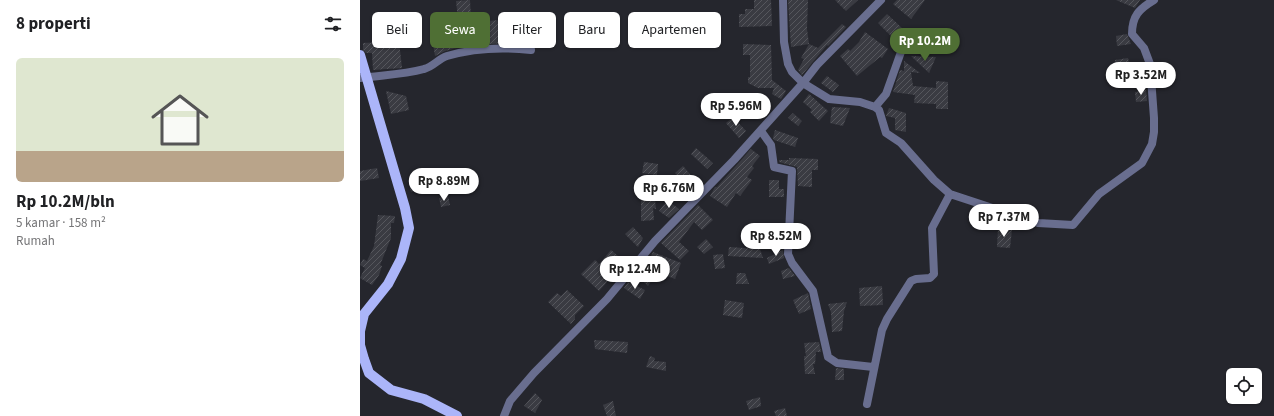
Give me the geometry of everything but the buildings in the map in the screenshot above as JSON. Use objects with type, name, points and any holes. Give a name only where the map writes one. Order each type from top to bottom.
[{"type":"main road","points":[[360,55],[363,77],[405,208],[409,228],[403,253],[393,275],[362,313],[360,345],[369,372],[391,390],[424,399],[457,416]]},
{"type":"street","points":[[783,0],[783,26],[788,64],[792,72],[804,83],[830,99],[860,102],[875,107],[879,110],[883,128],[886,133],[901,143],[934,180],[950,194],[1038,223],[1069,226],[1075,224],[1091,202],[1099,194],[1142,164],[1147,156],[1154,132],[1150,64],[1144,48],[1132,34],[1132,27],[1134,16],[1138,10],[1154,0]]},
{"type":"street","points":[[504,416],[510,401],[534,373],[607,299],[655,241],[761,131],[804,83],[816,65],[881,0]]},
{"type":"street","points":[[363,77],[420,70],[431,67],[438,60],[447,56],[470,51],[508,47],[531,50]]},
{"type":"street","points":[[875,107],[886,94],[901,52]]},
{"type":"street","points":[[761,131],[771,145],[774,167],[792,171],[788,254],[792,263],[813,291],[826,354],[836,363],[873,367]]},
{"type":"street","points":[[867,404],[873,367],[886,319],[914,279],[930,278],[934,274],[932,228],[950,194]]}]
